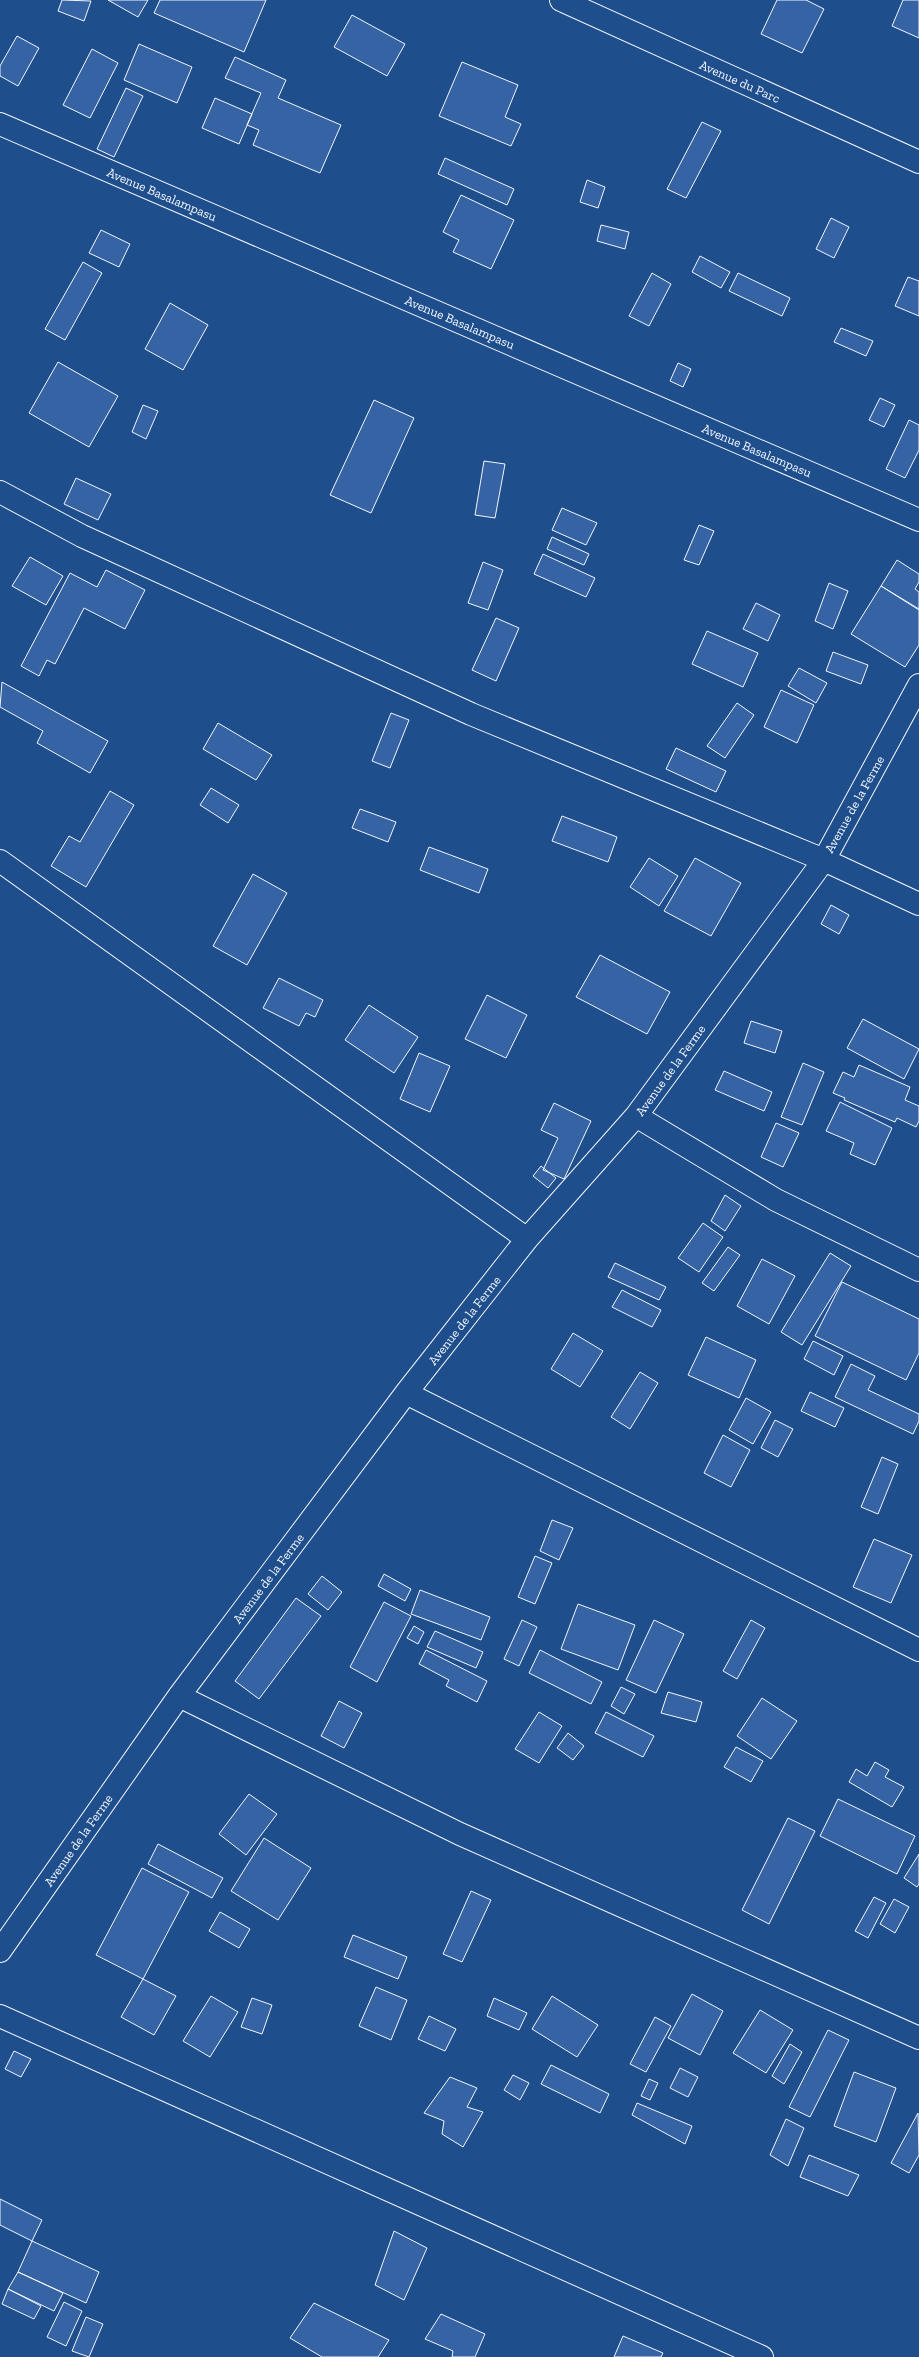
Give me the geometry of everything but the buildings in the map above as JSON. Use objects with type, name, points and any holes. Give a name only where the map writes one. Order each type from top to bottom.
[{"type":"street","name":"Avenue du Parc","points":[[561,0],[919,162]]},
{"type":"street","name":"Avenue Basalampasu","points":[[0,124],[919,520]]},
{"type":"street","points":[[0,492],[82,536],[471,714],[824,860],[919,904]]},
{"type":"street","name":"Avenue de la Ferme","points":[[0,1950],[179,1696],[406,1393],[527,1239],[636,1116],[824,860],[919,685]]},
{"type":"street","points":[[0,861],[527,1239]]},
{"type":"street","points":[[636,1116],[776,1200],[919,1270]]},
{"type":"street","points":[[406,1393],[919,1650]]},
{"type":"street","points":[[179,1696],[460,1834],[919,2038]]},
{"type":"street","points":[[0,2016],[762,2357]]}]
